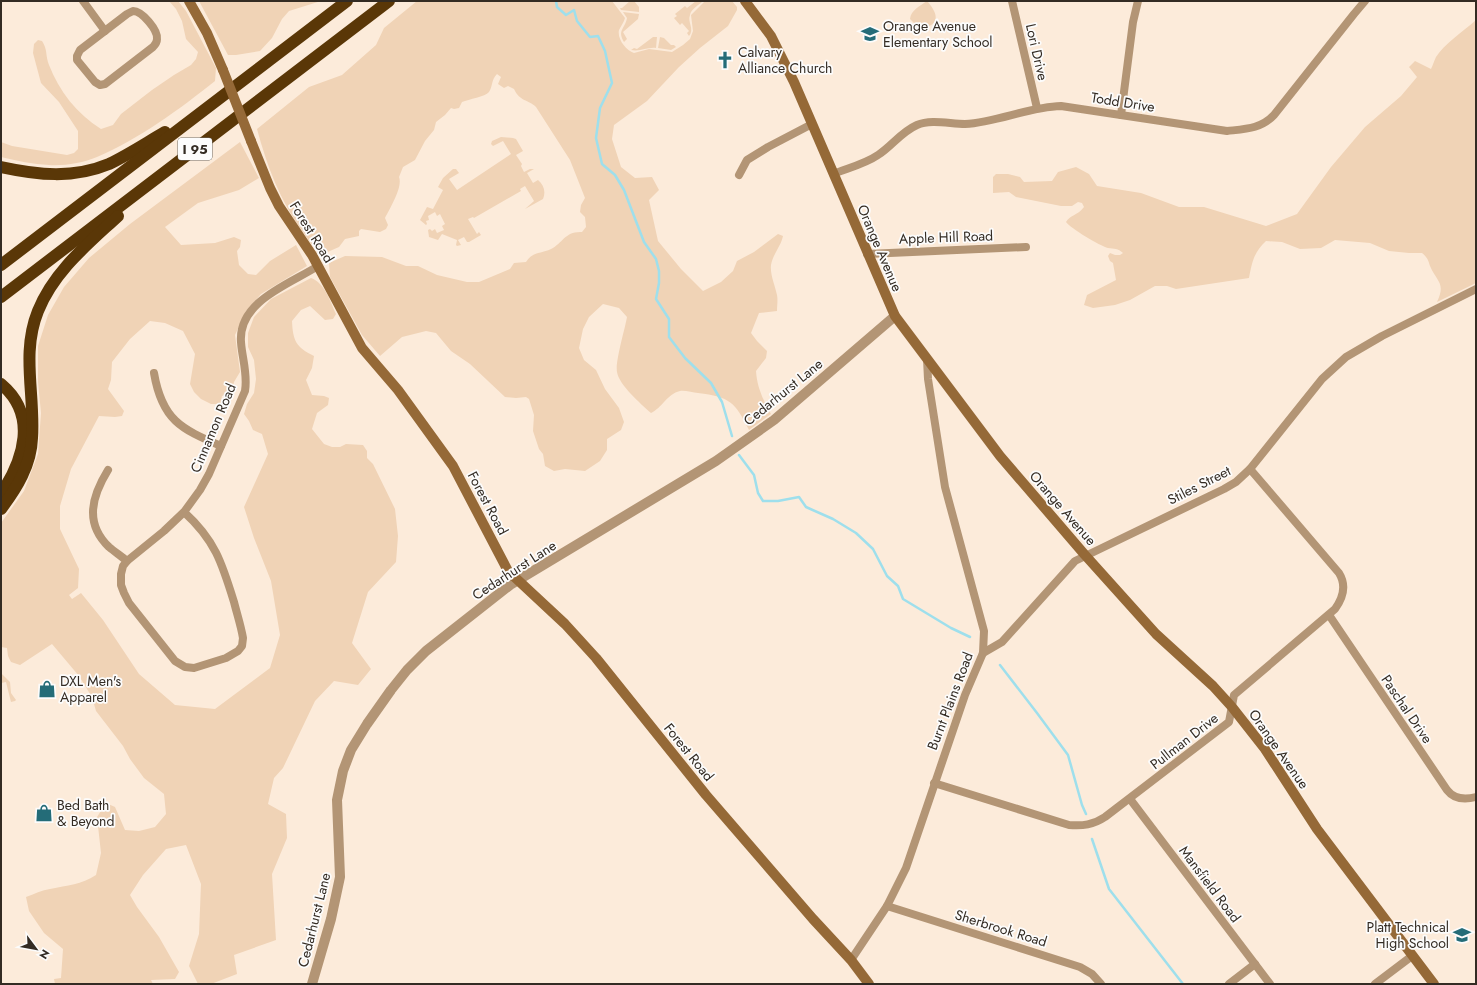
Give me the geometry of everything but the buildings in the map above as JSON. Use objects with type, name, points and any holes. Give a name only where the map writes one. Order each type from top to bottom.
[{"type":"highway","name":"I 95","points":[[1,265],[347,1]]},
{"type":"highway","name":"I 95","points":[[1,297],[389,1]]},
{"type":"highway","points":[[1,167],[38,174],[57,175],[97,168],[127,154],[214,103]]},
{"type":"highway","points":[[1,509],[20,482],[30,454],[32,438],[29,371],[30,342],[34,324],[45,296],[60,273],[73,258],[172,167]]},
{"type":"highway","points":[[1,384],[10,391],[16,399],[20,409],[23,431],[20,457],[11,479],[1,494]]},
{"type":"main road","name":"Forest Road","points":[[188,1],[207,32],[270,188],[279,206],[312,255],[362,348],[398,390],[452,466],[508,571],[565,624],[596,658],[706,795],[851,960]]},
{"type":"main road","name":"Orange Avenue","points":[[745,1],[764,26],[777,47],[812,124],[894,316],[972,421],[1085,555],[1156,634],[1213,686],[1232,707],[1265,749],[1317,829],[1434,984]]},
{"type":"main road","points":[[851,960],[868,984]]},
{"type":"street","points":[[82,1],[105,30]]},
{"type":"street","name":"Lori Drive","points":[[1012,1],[1037,108]]},
{"type":"street","points":[[1121,115],[1133,22],[1138,1]]},
{"type":"street","name":"Todd Drive","points":[[833,174],[877,156],[903,133],[919,124],[966,124],[987,121],[1037,108],[1061,106],[1226,131],[1247,129],[1264,124],[1274,115],[1365,1]]},
{"type":"street","points":[[135,11],[142,14],[156,32],[158,40],[153,47],[105,84],[100,85],[95,82],[77,60],[76,56],[80,50],[105,30],[130,12],[135,11]]},
{"type":"street","points":[[739,175],[748,160],[768,147],[812,124]]},
{"type":"street","name":"Apple Hill Road","points":[[867,254],[1026,247]]},
{"type":"street","name":"Cinnamon Road","points":[[127,561],[164,531],[184,512],[200,490],[209,474],[245,390],[246,378],[241,333],[246,319],[266,296],[318,266]]},
{"type":"street","name":"Stiles Street","points":[[983,653],[1002,642],[1075,560],[1236,482],[1250,469],[1322,379],[1346,357],[1376,339],[1476,288]]},
{"type":"street","name":"Cedarhurst Lane","points":[[312,984],[337,895],[340,871],[337,800],[343,771],[352,750],[375,713],[407,670],[426,651],[501,592],[716,461],[774,420],[894,316]]},
{"type":"street","name":"Burnt Plains Road","points":[[851,960],[887,906],[912,854],[934,783],[965,695],[983,653],[984,631],[945,487],[929,387],[927,359]]},
{"type":"street","points":[[154,373],[165,410],[172,418],[187,431],[221,446]]},
{"type":"street","name":"Pullman Drive","points":[[934,783],[1069,825],[1086,826],[1099,821],[1130,799],[1229,722],[1234,695],[1329,615],[1338,605],[1344,588],[1341,577],[1250,469]]},
{"type":"street","points":[[108,470],[95,493],[93,502],[93,517],[100,536],[127,561],[122,568],[121,574],[121,585],[124,593],[175,661],[185,667],[194,668],[236,654],[242,646],[243,638],[223,565],[213,545],[200,528],[184,512]]},
{"type":"street","name":"Paschal Drive","points":[[1329,615],[1446,790],[1451,795],[1458,798],[1466,799],[1476,797]]},
{"type":"street","name":"Mansfield Road","points":[[1130,799],[1270,984]]},
{"type":"street","name":"Sherbrook Road","points":[[887,906],[1080,966],[1092,974],[1101,984]]},
{"type":"street","points":[[1375,984],[1412,956]]},
{"type":"street","points":[[1229,984],[1255,964]]},
{"type":"shaded area","points":[[169,1],[178,1],[186,11],[216,68],[215,81],[173,113],[144,132],[113,150],[92,159],[73,164],[43,165],[1,157],[1,142],[12,146],[67,155],[74,153],[78,149],[78,131],[59,102],[41,83],[33,53],[34,44],[38,40],[42,41],[44,44],[53,75],[64,93],[84,116],[101,129],[113,125],[121,114],[152,90],[191,65],[196,59],[198,52],[186,39],[182,21],[176,9]]},
{"type":"shaded area","points":[[199,1],[321,1],[289,11],[282,19],[272,38],[260,51],[228,55]]},
{"type":"shaded area","points":[[417,1],[612,1],[625,18],[619,30],[619,37],[625,47],[634,53],[649,49],[672,52],[690,39],[693,31],[691,15],[705,1],[732,1],[737,7],[737,10],[728,26],[679,67],[647,101],[614,125],[612,139],[621,167],[635,178],[652,177],[659,190],[649,200],[658,241],[681,269],[703,291],[721,282],[733,271],[737,261],[754,252],[778,234],[783,236],[781,243],[773,257],[771,265],[777,297],[777,311],[759,313],[751,333],[767,351],[766,358],[756,371],[761,393],[771,414],[749,430],[740,413],[730,402],[725,399],[682,391],[672,395],[651,413],[636,400],[626,388],[617,372],[619,353],[627,317],[619,308],[603,304],[589,317],[583,329],[579,348],[584,360],[596,370],[605,389],[619,408],[624,422],[621,430],[607,439],[607,450],[600,461],[585,471],[565,469],[554,471],[545,466],[543,454],[539,449],[533,431],[534,415],[529,399],[526,397],[505,397],[470,364],[451,351],[436,333],[426,331],[402,337],[380,356],[362,335],[330,277],[329,263],[345,256],[382,257],[406,266],[418,266],[437,275],[467,282],[479,282],[510,269],[514,263],[526,262],[531,256],[555,247],[568,235],[576,232],[582,232],[586,227],[585,217],[580,212],[581,205],[585,198],[570,160],[536,107],[521,98],[514,89],[508,86],[504,88],[498,84],[501,77],[497,74],[487,94],[462,102],[459,108],[451,108],[436,122],[434,130],[425,141],[415,160],[403,167],[399,177],[400,181],[398,192],[385,218],[388,225],[386,229],[380,232],[361,229],[359,231],[359,236],[345,239],[339,247],[323,254],[310,242],[281,196],[270,170],[257,129],[309,87],[342,75],[376,45],[384,28]]},
{"type":"shaded area","points":[[630,1],[634,1],[639,7],[639,12],[621,10],[620,8]]},
{"type":"shaded area","points":[[696,1],[703,1],[693,9],[689,18],[691,33],[689,36],[687,33],[689,31],[682,23],[680,25],[674,18],[677,16],[675,14],[685,6],[687,8]]},
{"type":"shaded area","points":[[927,1],[933,9],[936,18],[933,24],[922,28],[910,19],[912,13]]},
{"type":"shaded area","points":[[623,12],[639,14],[638,19],[623,32],[627,39],[624,42],[621,32],[627,18]]},
{"type":"shaded area","points":[[1476,20],[1476,283],[1437,302],[1440,296],[1441,286],[1430,266],[1428,259],[1422,253],[1389,251],[1370,243],[1335,240],[1321,248],[1300,249],[1282,242],[1266,241],[1254,258],[1249,278],[1176,289],[1167,286],[1155,286],[1130,300],[1115,305],[1093,308],[1084,305],[1087,295],[1116,280],[1113,263],[1110,261],[1108,256],[1110,253],[1120,255],[1123,253],[1118,249],[1104,247],[1066,222],[1084,207],[1082,203],[1078,202],[1072,206],[1061,206],[1016,197],[1009,192],[993,193],[993,177],[996,174],[1008,174],[1020,177],[1024,182],[1052,181],[1058,172],[1076,167],[1089,174],[1097,186],[1141,193],[1179,207],[1204,207],[1266,226],[1297,214],[1331,167],[1365,127],[1401,96],[1417,77],[1409,67],[1415,61],[1431,69],[1436,57],[1444,47]]},
{"type":"shaded area","points":[[653,37],[657,37],[656,48],[631,50],[634,48],[637,49]]},
{"type":"shaded area","points":[[660,37],[664,38],[671,45],[676,47],[671,50],[658,48]]},
{"type":"shaded area","points":[[501,137],[516,139],[523,151],[516,155],[522,164],[521,166],[524,172],[534,169],[527,173],[533,183],[538,180],[542,184],[544,189],[543,199],[525,209],[534,201],[525,186],[520,189],[521,191],[474,218],[468,219],[477,234],[479,232],[481,235],[469,242],[467,242],[464,237],[458,240],[461,245],[457,246],[457,240],[442,234],[438,240],[429,237],[428,230],[430,229],[432,231],[435,229],[437,233],[444,230],[442,226],[445,224],[440,214],[437,216],[435,212],[428,216],[429,220],[426,221],[426,225],[420,220],[427,207],[433,209],[443,190],[438,187],[443,178],[453,169],[456,169],[459,173],[449,179],[457,190],[511,154],[503,141],[493,146],[491,144],[492,141]]},
{"type":"shaded area","points":[[240,142],[259,178],[239,190],[198,203],[165,227],[181,245],[215,243],[234,237],[241,240],[240,247],[237,251],[239,265],[248,274],[256,275],[270,261],[296,245],[307,266],[261,294],[246,311],[235,335],[240,372],[234,382],[232,392],[222,396],[220,404],[211,404],[201,399],[194,392],[190,384],[195,354],[183,331],[165,323],[150,321],[130,339],[112,362],[111,380],[108,389],[124,411],[122,416],[99,416],[71,469],[60,506],[60,529],[79,569],[78,588],[69,595],[72,599],[81,593],[103,620],[139,674],[175,705],[215,709],[270,668],[280,635],[271,581],[254,538],[244,507],[268,454],[262,434],[253,430],[244,414],[247,404],[254,393],[256,379],[254,360],[248,347],[248,333],[254,317],[271,299],[311,278],[316,280],[323,288],[336,314],[333,319],[325,320],[310,306],[301,310],[292,321],[293,334],[297,343],[303,350],[314,356],[312,368],[306,380],[312,395],[329,398],[328,405],[317,413],[312,429],[324,444],[332,447],[340,447],[346,444],[363,445],[367,451],[367,458],[373,464],[395,509],[398,536],[396,562],[368,592],[352,643],[371,669],[358,685],[334,681],[315,701],[283,768],[274,778],[268,804],[286,814],[287,838],[272,874],[276,940],[234,955],[237,974],[211,984],[198,984],[189,966],[199,934],[201,884],[186,845],[166,849],[143,875],[130,895],[159,937],[179,972],[175,979],[151,980],[153,984],[55,984],[54,979],[61,978],[63,949],[44,933],[29,911],[26,897],[44,890],[80,883],[96,875],[101,853],[97,817],[106,803],[115,807],[125,830],[139,831],[155,827],[166,814],[164,794],[144,778],[130,759],[123,746],[96,711],[92,697],[79,676],[52,644],[20,665],[11,662],[8,656],[7,648],[1,647],[1,523],[24,491],[38,454],[41,413],[38,382],[38,346],[48,315],[64,287],[89,258],[130,224]]},
{"type":"shaded area","points":[[1,673],[10,682],[11,693],[16,700],[15,701],[11,702],[6,682],[1,683]]},
{"type":"waterway","points":[[556,1],[557,7],[566,15],[574,10],[577,21],[590,37],[598,36],[605,51],[612,83],[600,108],[596,138],[602,164],[615,175],[624,190],[644,242],[656,259],[659,271],[659,283],[656,299],[669,319],[669,337],[685,358],[711,383],[722,402],[732,436]]},
{"type":"waterway","points":[[739,455],[754,475],[758,493],[763,501],[778,501],[799,497],[806,507],[833,519],[856,533],[873,549],[887,576],[898,586],[903,599],[951,628],[970,637]]},
{"type":"waterway","points":[[1000,665],[1068,755],[1086,814]]},
{"type":"waterway","points":[[1092,839],[1109,889],[1183,984]]},
{"type":"place","name":"Orange Avenue Elementary School","points":[[870,34]]},
{"type":"place","name":"Calvary Alliance Church","points":[[725,60]]},
{"type":"place","name":"DXL Men's Apparel","points":[[47,689]]},
{"type":"place","name":"Bed Bath & Beyond","points":[[44,813]]},
{"type":"place","name":"Platt Technical High School","points":[[1462,935]]}]
